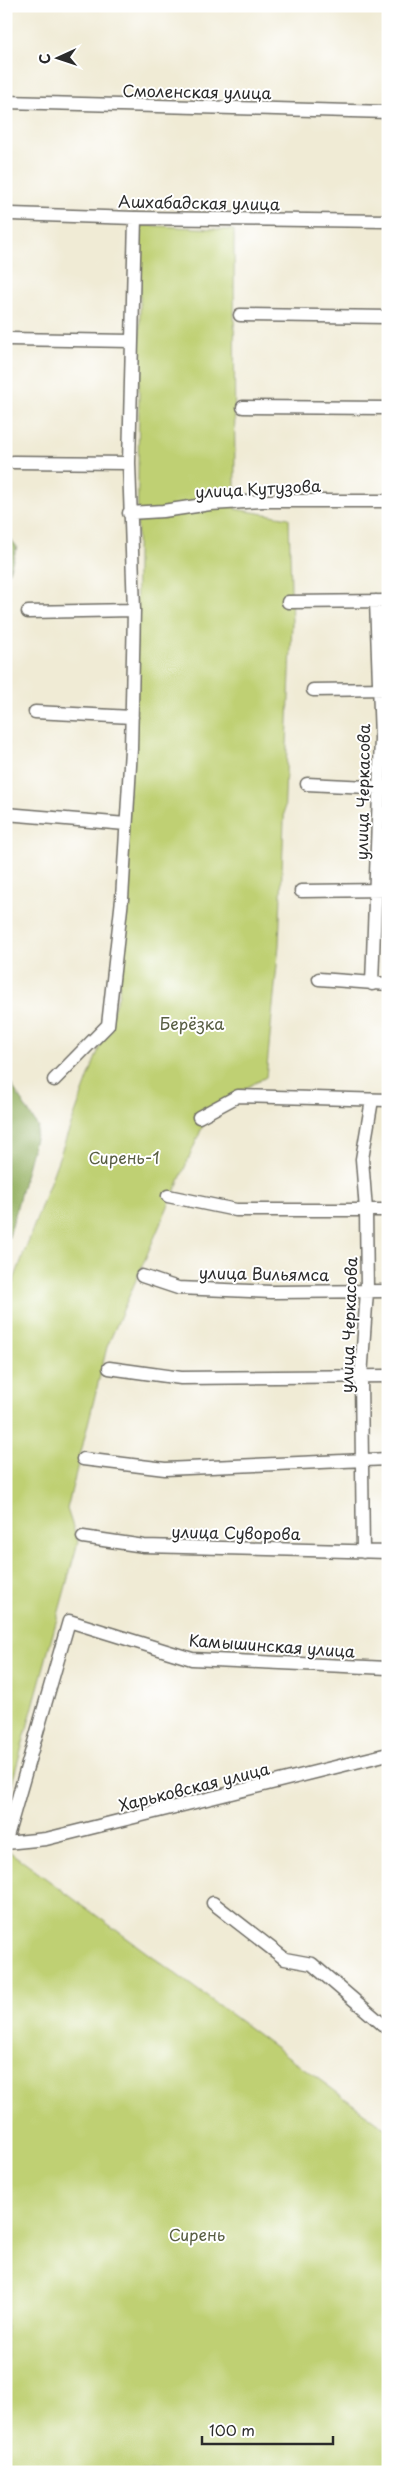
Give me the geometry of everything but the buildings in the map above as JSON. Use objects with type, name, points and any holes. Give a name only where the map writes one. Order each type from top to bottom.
[{"type":"street","name":"Смоленская улица","points":[[6,102],[388,112]]},
{"type":"street","name":"Ашхабадская улица","points":[[10,214],[135,218],[388,221]]},
{"type":"street","points":[[54,1080],[108,1025],[122,899],[132,716],[134,610],[129,513],[129,463],[135,218]]},
{"type":"street","points":[[240,315],[388,317]]},
{"type":"street","points":[[9,338],[132,341]]},
{"type":"street","points":[[243,407],[388,408]]},
{"type":"street","points":[[13,462],[129,463]]},
{"type":"street","name":"улица Кутузова","points":[[129,513],[164,511],[210,504],[263,501],[388,501]]},
{"type":"street","points":[[288,602],[382,601]]},
{"type":"street","name":"улица Черкасова","points":[[372,984],[382,890],[384,689],[382,601]]},
{"type":"street","points":[[28,612],[134,610]]},
{"type":"street","points":[[313,690],[384,689]]},
{"type":"street","points":[[35,712],[132,716]]},
{"type":"street","points":[[307,784],[383,788]]},
{"type":"street","points":[[6,814],[126,824]]},
{"type":"street","points":[[301,890],[382,890]]},
{"type":"street","points":[[319,980],[388,984]]},
{"type":"street","points":[[199,1117],[238,1096],[388,1100]]},
{"type":"street","name":"улица Черкасова","points":[[362,1552],[361,1377],[367,1291],[366,1210],[362,1159],[372,1100]]},
{"type":"street","points":[[168,1196],[236,1210],[388,1210]]},
{"type":"street","name":"улица Вильямса","points":[[142,1276],[178,1288],[272,1292],[388,1291]]},
{"type":"street","points":[[109,1368],[181,1378],[388,1376]]},
{"type":"street","points":[[83,1459],[165,1469],[362,1458],[388,1459]]},
{"type":"street","name":"улица Суворова","points":[[84,1537],[144,1546],[388,1552]]},
{"type":"street","name":"Камышинская улица","points":[[6,1840],[69,1622],[192,1659],[388,1668]]},
{"type":"street","name":"Харьковская улица","points":[[6,1844],[46,1840],[388,1754]]},
{"type":"street","points":[[213,1903],[285,1959],[312,1964],[388,2029]]},
{"type":"green space","name":"Берёзка","points":[[141,225],[234,230],[235,509],[289,518],[292,623],[279,945],[266,1077],[211,1107],[107,1347],[67,1509],[78,1542],[6,1805],[6,1302],[119,994],[136,644]]},
{"type":"green space","points":[[6,533],[17,547],[6,581]]},
{"type":"green space","points":[[6,1076],[38,1127],[9,1237],[6,1238]]},
{"type":"green space","name":"Сирень","points":[[6,1851],[10,1852],[388,2130],[388,2472],[6,2472]]},
{"type":"park label","name":"Сирень-1","points":[[124,1157]]}]
